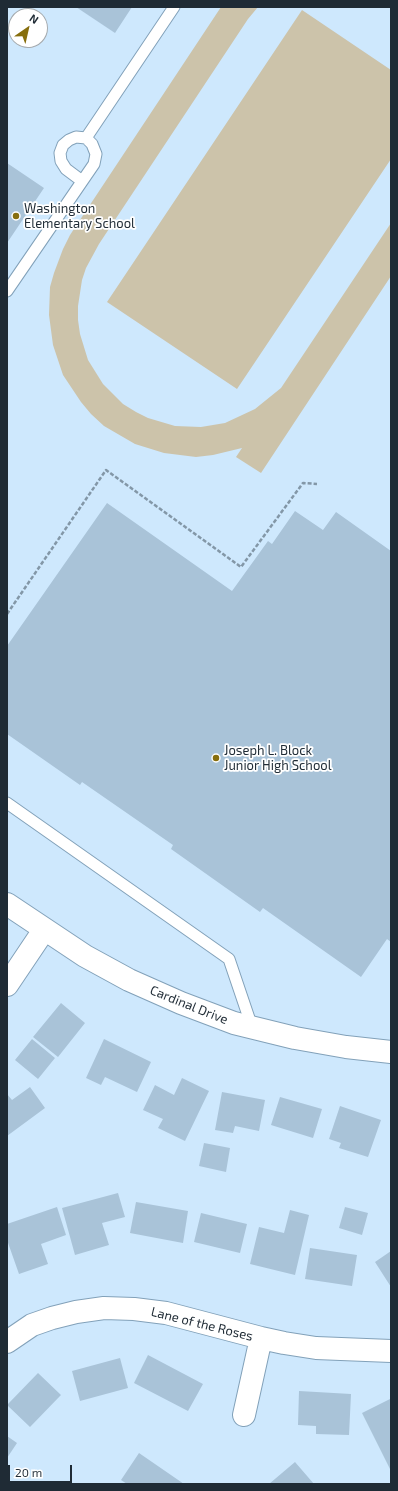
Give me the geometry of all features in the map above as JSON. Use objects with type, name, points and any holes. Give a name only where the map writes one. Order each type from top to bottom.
[{"type":"street","name":"Cardinal Drive","points":[[7,904],[85,956],[129,980],[181,1003],[234,1023],[294,1038],[346,1048],[391,1052]]},
{"type":"street","points":[[7,985],[44,930]]},
{"type":"street","name":"Lane of the Roses","points":[[7,1342],[32,1325],[76,1312],[104,1308],[134,1309],[166,1313],[260,1338],[316,1348],[391,1351]]},
{"type":"street","name":"Lane of the Roses","points":[[244,1415],[260,1338]]},
{"type":"lane","points":[[86,138],[174,7]]},
{"type":"lane","points":[[7,291],[94,164],[96,154],[92,144],[86,138],[76,137],[63,145],[60,153],[61,161],[66,169],[82,181]]},
{"type":"lane","points":[[7,803],[229,959],[252,1027]]},
{"type":"path","points":[[7,614],[106,470],[241,567],[303,483],[317,484]]},
{"type":"shaded area","points":[[221,7],[258,7],[248,19],[99,244],[86,268],[82,280],[78,306],[78,320],[80,334],[88,360],[103,384],[123,404],[148,418],[175,426],[201,427],[225,423],[255,409],[281,388],[391,223],[391,276],[261,473],[236,457],[242,448],[213,455],[196,457],[164,453],[135,444],[104,426],[81,402],[63,375],[53,345],[49,315],[50,287],[63,249],[70,235]]},
{"type":"shaded area","points":[[302,10],[391,70],[391,159],[237,389],[107,302]]},
{"type":"building","points":[[76,7],[132,7],[115,33]]},
{"type":"building","name":"Washington Elementary School","points":[[7,163],[44,188],[7,243]]},
{"type":"building","name":"Joseph L. Block Junior High School","points":[[107,503],[232,591],[268,541],[272,544],[295,511],[323,530],[336,512],[391,551],[391,942],[387,939],[361,977],[263,908],[260,912],[171,849],[173,845],[82,782],[80,785],[7,734],[7,646]]},
{"type":"building","points":[[61,1003],[85,1023],[58,1057],[33,1037]]},
{"type":"building","points":[[32,1039],[55,1058],[38,1079],[15,1060]]},
{"type":"building","points":[[104,1039],[151,1062],[137,1092],[105,1077],[101,1085],[86,1078]]},
{"type":"building","points":[[182,1078],[209,1091],[185,1141],[158,1128],[163,1119],[143,1110],[155,1085],[174,1095]]},
{"type":"building","points":[[30,1087],[45,1108],[7,1136],[7,1094],[12,1100]]},
{"type":"building","points":[[222,1092],[265,1100],[259,1131],[235,1126],[233,1133],[215,1130]]},
{"type":"building","points":[[280,1097],[322,1109],[313,1138],[271,1125]]},
{"type":"building","points":[[340,1106],[381,1120],[368,1157],[339,1148],[341,1143],[329,1139]]},
{"type":"building","points":[[204,1143],[230,1148],[226,1172],[199,1166]]},
{"type":"building","points":[[118,1193],[125,1217],[102,1223],[109,1245],[75,1255],[62,1208]]},
{"type":"building","points":[[136,1202],[188,1211],[183,1243],[130,1233]]},
{"type":"building","points":[[57,1207],[66,1235],[41,1244],[48,1264],[19,1274],[7,1240],[7,1224]]},
{"type":"building","points":[[345,1207],[368,1213],[362,1235],[339,1228]]},
{"type":"building","points":[[290,1210],[309,1215],[295,1275],[250,1264],[259,1227],[284,1233]]},
{"type":"building","points":[[201,1213],[247,1224],[240,1253],[194,1242]]},
{"type":"building","points":[[310,1248],[357,1255],[352,1286],[305,1279]]},
{"type":"building","points":[[391,1251],[391,1287],[375,1262]]},
{"type":"building","points":[[148,1355],[203,1384],[188,1411],[134,1383]]},
{"type":"building","points":[[120,1358],[128,1388],[80,1401],[72,1371]]},
{"type":"building","points":[[38,1373],[61,1395],[30,1427],[7,1405]]},
{"type":"building","points":[[299,1391],[351,1394],[349,1435],[316,1434],[316,1426],[298,1425]]},
{"type":"building","points":[[390,1399],[391,1401],[391,1471],[362,1413]]},
{"type":"building","points":[[7,1436],[17,1443],[7,1458]]},
{"type":"building","points":[[139,1453],[184,1484],[127,1484],[121,1480]]},
{"type":"building","points":[[295,1462],[314,1484],[269,1484]]},
{"type":"place","name":"Washington Elementary School","points":[[16,216]]},
{"type":"place","name":"Joseph L. Block Junior High School","points":[[216,758]]}]
